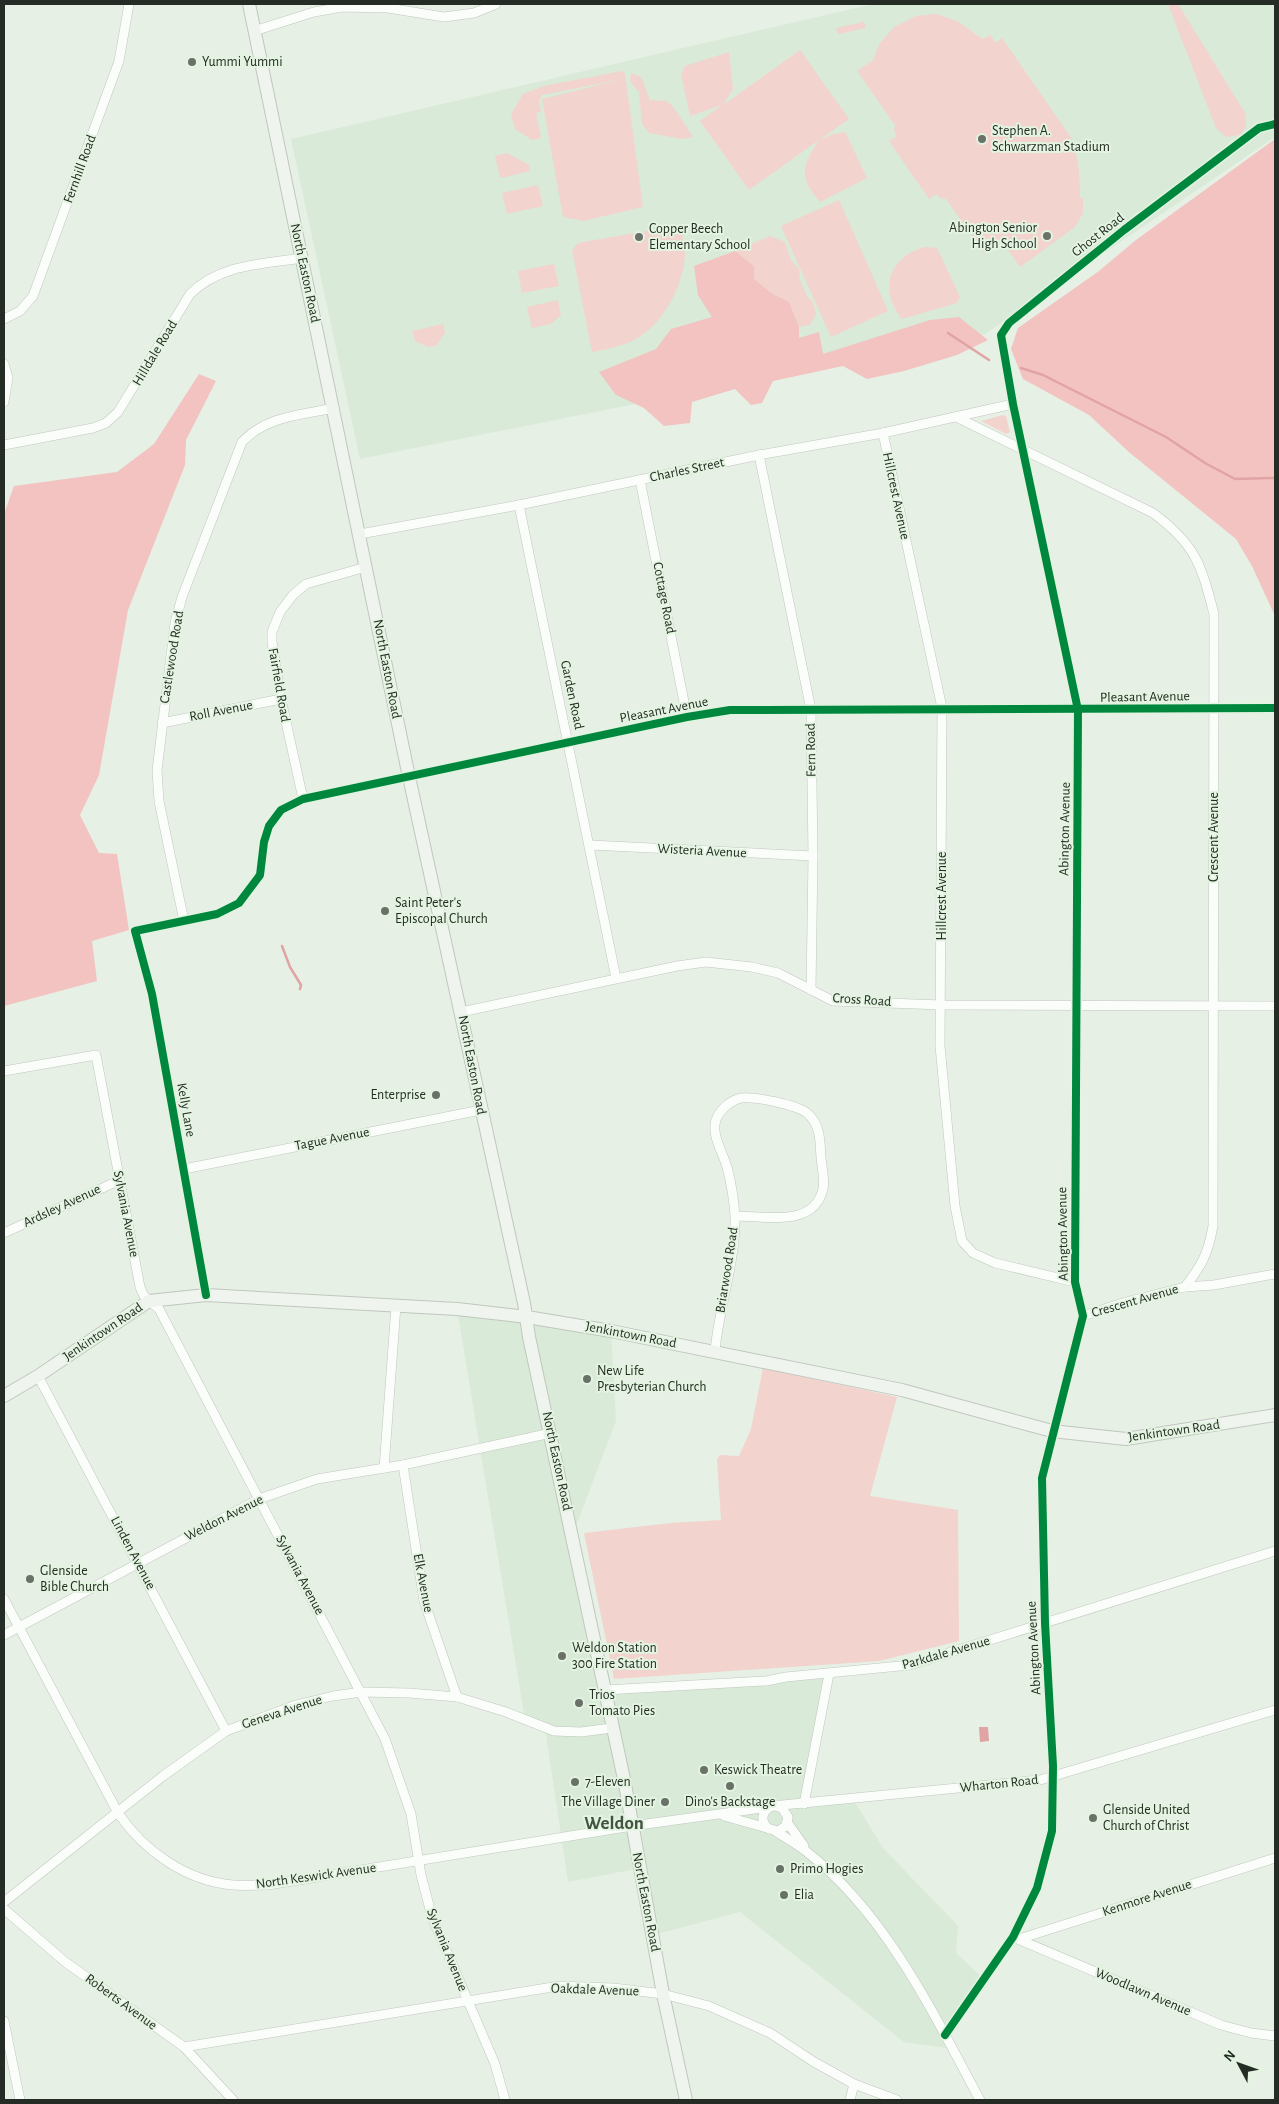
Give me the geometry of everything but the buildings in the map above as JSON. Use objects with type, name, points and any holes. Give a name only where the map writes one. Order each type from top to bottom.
[{"type":"main road","name":"North Easton Road","points":[[249,4],[409,777],[461,1012],[480,1110],[527,1317],[624,1779],[686,2100]]},
{"type":"main road","name":"Jenkintown Road","points":[[4,1396],[38,1376],[149,1301],[206,1295],[396,1306],[527,1317],[715,1351],[902,1390],[1052,1431],[1126,1440],[1275,1416]]},
{"type":"street","name":"Fernhill Road","points":[[4,319],[20,312],[34,296],[119,61],[129,4]]},
{"type":"street","points":[[254,31],[314,12],[342,7],[388,8],[444,17],[474,13],[496,4]]},
{"type":"street","name":"Ghost Road","points":[[1013,404],[1001,341],[1001,335],[1009,323],[1124,230],[1259,128],[1275,124]]},
{"type":"street","name":"Hilldale Road","points":[[4,445],[94,428],[106,422],[122,405],[190,294],[201,283],[225,271],[302,258]]},
{"type":"street","points":[[4,364],[8,378],[4,402]]},
{"type":"street","name":"Charles Street","points":[[360,534],[759,455],[883,433],[1013,404]]},
{"type":"street","name":"Abington Avenue","points":[[945,2035],[1016,1938],[1037,1888],[1050,1838],[1053,1777],[1045,1623],[1042,1478],[1052,1431],[1083,1316],[1075,1282],[1078,710],[1013,404]]},
{"type":"street","name":"Castlewood Road","points":[[184,921],[157,782],[174,622],[242,442],[252,432],[271,421],[334,408]]},
{"type":"street","name":"Crescent Avenue","points":[[956,417],[1153,513],[1174,528],[1190,546],[1203,571],[1214,614],[1213,1226],[1208,1251],[1202,1265],[1184,1287],[1126,1302],[1083,1316]]},
{"type":"street","name":"Hillcrest Avenue","points":[[883,433],[942,708],[942,1005],[940,1046],[955,1206],[962,1241],[973,1253],[996,1263],[1075,1282]]},
{"type":"street","name":"Fern Road","points":[[759,455],[811,710],[813,856],[811,990]]},
{"type":"street","name":"Cottage Road","points":[[640,480],[687,717]]},
{"type":"street","name":"Garden Road","points":[[519,504],[616,978]]},
{"type":"street","name":"Fairfield Road","points":[[303,799],[280,699],[272,632],[280,612],[293,595],[306,584],[366,567]]},
{"type":"street","name":"Roll Avenue","points":[[162,723],[280,699]]},
{"type":"street","name":"Pleasant Avenue","points":[[135,931],[217,914],[239,903],[260,875],[268,826],[281,810],[303,799],[687,717],[730,710],[1275,708]]},
{"type":"street","name":"Wisteria Avenue","points":[[590,845],[813,856]]},
{"type":"street","name":"Kelly Lane","points":[[135,931],[152,994],[206,1295]]},
{"type":"street","name":"Cross Road","points":[[461,1012],[616,978],[706,962],[761,969],[778,974],[833,1001],[942,1005],[1275,1006]]},
{"type":"street","name":"Sylvania Avenue","points":[[4,1071],[96,1055],[140,1287],[149,1301],[158,1309],[362,1692],[385,1739],[406,1799],[432,1916],[495,2064],[504,2100]]},
{"type":"street","name":"Briarwood Road","points":[[715,1351],[731,1255],[735,1216],[727,1168],[715,1131],[716,1119],[728,1105],[740,1098],[789,1105],[806,1112],[816,1122],[819,1133],[823,1187],[816,1205],[809,1212],[799,1216],[735,1216]]},
{"type":"street","name":"Tague Avenue","points":[[184,1169],[480,1110]]},
{"type":"street","name":"Ardsley Avenue","points":[[4,1233],[120,1180]]},
{"type":"street","points":[[1184,1287],[1214,1285],[1275,1274]]},
{"type":"street","points":[[384,1468],[396,1306]]},
{"type":"street","name":"Linden Avenue","points":[[38,1376],[226,1731]]},
{"type":"street","name":"Weldon Avenue","points":[[4,1636],[259,1499],[317,1480],[403,1465],[551,1433]]},
{"type":"street","name":"Elk Avenue","points":[[403,1465],[424,1601],[457,1698]]},
{"type":"street","name":"Parkdale Avenue","points":[[605,1690],[766,1681],[786,1677],[910,1665],[1275,1551]]},
{"type":"street","name":"North Keswick Avenue","points":[[4,1599],[118,1813],[130,1831],[149,1849],[167,1862],[208,1880],[233,1885],[268,1885],[632,1826],[719,1815],[738,1810],[772,1806],[784,1809],[796,1837],[877,1926],[914,1982],[980,2100]]},
{"type":"street","points":[[772,1806],[763,1816],[764,1824],[771,1830],[783,1828],[793,1811],[804,1804],[829,1674]]},
{"type":"street","name":"Geneva Avenue","points":[[4,1902],[163,1776],[226,1731],[296,1705],[362,1692],[457,1698],[506,1712],[554,1731],[581,1732],[612,1728]]},
{"type":"street","name":"Wharton Road","points":[[772,1806],[1040,1780],[1275,1710]]},
{"type":"street","name":"North Keswick Avenue","points":[[719,1815],[740,1819],[771,1830],[819,1863]]},
{"type":"street","name":"Kenmore Avenue","points":[[1016,1938],[1275,1858]]},
{"type":"street","name":"Roberts Avenue","points":[[4,1909],[64,1961],[184,2047],[232,2100]]},
{"type":"street","name":"Woodlawn Avenue","points":[[1016,1938],[1221,2025],[1251,2033],[1275,2036]]},
{"type":"street","name":"Oakdale Avenue","points":[[184,2047],[468,1999],[558,1986],[613,1988],[664,1994],[709,2006],[770,2033],[814,2062],[854,2084],[897,2100]]},
{"type":"street","points":[[4,2021],[20,2100]]},
{"type":"street","points":[[850,2100],[854,2084]]},
{"type":"shaded area","name":"Copper Beech Elementary School","points":[[873,4],[1275,4],[1275,137],[985,334],[360,459],[291,139]]},
{"type":"shaded area","points":[[1168,4],[1178,4],[1245,113],[1246,127],[1240,135],[1226,137],[1216,128]]},
{"type":"shaded area","name":"Stephen A. Schwarzman Stadium","points":[[936,14],[957,21],[983,39],[990,35],[996,43],[1002,38],[1070,136],[1073,144],[1080,182],[1080,198],[1083,198],[1083,213],[1075,227],[1020,267],[1003,243],[999,242],[984,253],[946,199],[940,198],[937,194],[929,199],[889,141],[897,136],[894,131],[895,125],[857,71],[873,60],[880,43],[894,27],[916,16]]},
{"type":"shaded area","points":[[864,22],[866,28],[838,34],[836,28]]},
{"type":"shaded area","points":[[800,50],[849,119],[749,190],[700,121],[722,105],[690,116],[681,74],[685,66],[729,52],[733,89],[723,105]]},
{"type":"shaded area","points":[[622,71],[625,74],[643,207],[583,221],[563,217],[542,99],[623,79],[542,95],[539,101],[541,112],[536,113],[541,138],[532,140],[515,129],[511,114],[523,94],[544,86]]},
{"type":"shaded area","points":[[631,73],[641,77],[650,100],[667,101],[674,108],[693,137],[682,139],[649,133],[642,124],[639,92],[630,81]]},
{"type":"shaded area","points":[[845,132],[867,178],[820,202],[808,185],[805,171],[809,157],[819,140],[833,134]]},
{"type":"shaded area","points":[[1275,139],[1275,616],[1252,566],[1236,539],[1130,453],[1089,415],[1023,379],[1011,349],[1018,328],[1099,271],[1136,240]]},
{"type":"shaded area","points":[[507,153],[529,165],[530,171],[500,178],[495,156]]},
{"type":"shaded area","points":[[538,185],[543,206],[507,214],[502,193]]},
{"type":"shaded area","points":[[839,200],[888,311],[831,337],[781,226]]},
{"type":"shaded area","points":[[680,225],[685,251],[683,267],[676,291],[663,314],[646,332],[636,339],[592,352],[572,250],[578,243]]},
{"type":"shaded area","points":[[770,236],[785,242],[791,260],[799,269],[800,280],[807,296],[813,302],[816,314],[810,325],[799,327],[789,302],[771,293],[754,279],[754,266],[735,251]]},
{"type":"shaded area","points":[[925,247],[937,248],[960,297],[957,303],[902,319],[890,297],[889,286],[891,276],[903,258],[913,251]]},
{"type":"shaded area","points":[[735,251],[754,266],[754,279],[771,293],[789,302],[799,327],[799,338],[819,332],[823,354],[930,320],[959,317],[988,340],[957,355],[904,371],[867,379],[843,366],[773,381],[762,403],[751,405],[735,389],[692,402],[690,423],[664,426],[644,408],[616,395],[599,372],[656,349],[671,329],[712,317],[698,295],[694,266]]},
{"type":"shaded area","points":[[554,264],[559,286],[522,293],[518,271]]},
{"type":"shaded area","points":[[558,300],[561,315],[551,324],[532,328],[527,307]]},
{"type":"shaded area","points":[[443,324],[445,333],[436,346],[428,347],[415,341],[412,331]]},
{"type":"shaded area","points":[[199,374],[216,381],[186,440],[185,465],[128,610],[99,775],[80,815],[99,853],[117,854],[129,930],[92,941],[97,981],[4,1006],[4,514],[14,486],[117,472],[154,444]]},
{"type":"shaded area","points":[[1003,415],[1006,416],[1010,432],[1006,434],[981,421]]},
{"type":"shaded area","points":[[457,1309],[611,1331],[616,1421],[573,1534],[605,1690],[829,1674],[804,1804],[853,1799],[883,1848],[958,1926],[956,1953],[985,1980],[945,2034],[952,2049],[904,2042],[740,1912],[653,1935],[641,1868],[568,1882],[545,1728],[525,1720]]},
{"type":"shaded area","points":[[763,1368],[897,1397],[870,1496],[958,1510],[959,1641],[879,1661],[614,1679],[584,1533],[671,1523],[721,1520],[717,1459],[720,1455],[739,1456],[751,1429]]},
{"type":"shaded area","points":[[979,1727],[988,1727],[989,1741],[980,1742]]},
{"type":"waterway","points":[[948,333],[989,360]]},
{"type":"waterway","points":[[1021,368],[1043,375],[1166,437],[1205,463],[1235,479],[1275,478]]},
{"type":"waterway","points":[[282,946],[290,967],[301,985],[300,989]]},
{"type":"cycle path","points":[[945,2035],[1013,1937],[1037,1888],[1052,1831],[1053,1766],[1045,1623],[1042,1478],[1083,1316],[1075,1282],[1078,710],[1013,404],[1001,335],[1009,323],[1124,230],[1259,128],[1275,124]]},
{"type":"cycle path","points":[[206,1295],[152,994],[135,931],[217,914],[239,903],[260,875],[264,842],[269,826],[281,810],[303,799],[687,717],[730,710],[1275,708]]},
{"type":"place","name":"Yummi Yummi","points":[[192,62]]},
{"type":"place","name":"Stephen A. Schwarzman Stadium","points":[[982,139]]},
{"type":"place","name":"Abington Senior High School","points":[[1047,236]]},
{"type":"place","name":"Copper Beech Elementary School","points":[[639,237]]},
{"type":"place","name":"Saint Peter's Episcopal Church","points":[[385,911]]},
{"type":"place","name":"Enterprise","points":[[436,1095]]},
{"type":"place","name":"New Life Presbyterian Church","points":[[587,1379]]},
{"type":"place","name":"Glenside Bible Church","points":[[30,1579]]},
{"type":"place","name":"Weldon Station 300 Fire Station","points":[[562,1656]]},
{"type":"place","name":"Trios Tomato Pies","points":[[579,1703]]},
{"type":"place","name":"Keswick Theatre","points":[[704,1770]]},
{"type":"place","name":"7-Eleven","points":[[575,1782]]},
{"type":"place","name":"Dino's Backstage","points":[[730,1786]]},
{"type":"place","name":"The Village Diner","points":[[665,1802]]},
{"type":"place","name":"Glenside United Church of Christ","points":[[1093,1818]]},
{"type":"place","name":"Primo Hogies","points":[[780,1869]]},
{"type":"place","name":"Elia","points":[[784,1895]]},
{"type":"district","name":"Weldon","points":[[614,1823]]}]
